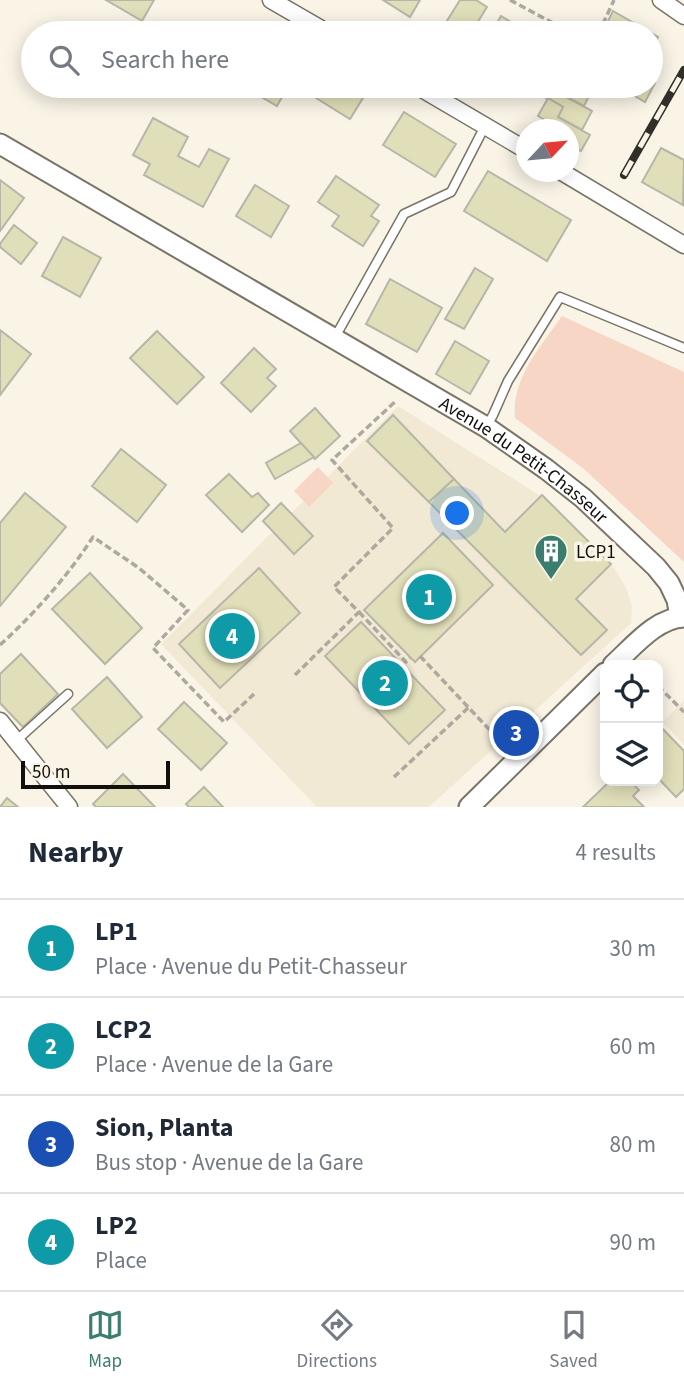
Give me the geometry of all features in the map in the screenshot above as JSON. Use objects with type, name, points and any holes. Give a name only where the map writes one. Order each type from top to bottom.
[{"type":"street","points":[[271,0],[307,21]]},
{"type":"street","points":[[660,0],[684,16]]},
{"type":"street","points":[[437,98],[516,144]]},
{"type":"street","name":"Avenue du Petit-Chasseur","points":[[0,144],[486,427],[583,498],[656,567],[669,583],[682,617]]},
{"type":"street","points":[[579,182],[683,241]]},
{"type":"street","points":[[619,660],[652,630],[682,617]]},
{"type":"street","points":[[469,807],[600,678]]},
{"type":"street","points":[[0,721],[69,807]]},
{"type":"lane","points":[[334,339],[404,214],[451,192],[485,126]]},
{"type":"lane","points":[[486,427],[508,381],[560,297],[684,348]]},
{"type":"lane","points":[[17,740],[68,694]]},
{"type":"path","points":[[510,0],[549,21]]},
{"type":"path","points":[[604,21],[614,0]]},
{"type":"path","points":[[397,400],[332,460],[393,528],[334,587],[406,662],[410,658]]},
{"type":"path","points":[[0,645],[34,611],[93,537],[139,568],[188,611],[153,648],[224,722],[254,694]]},
{"type":"path","points":[[295,675],[359,612]]},
{"type":"path","points":[[421,656],[501,742]]},
{"type":"path","points":[[663,691],[684,712]]},
{"type":"path","points":[[394,777],[469,707]]},
{"type":"shaded area","points":[[562,316],[684,372],[684,562],[584,469],[515,418],[515,404],[523,376]]},
{"type":"shaded area","points":[[398,406],[547,500],[615,569],[632,606],[631,623],[429,807],[317,807],[161,644]]},
{"type":"shaded area","points":[[318,467],[333,483],[309,507],[294,491]]},
{"type":"shaded area","points":[[684,700],[684,745],[663,722]]},
{"type":"building","points":[[106,0],[154,0],[142,21]]},
{"type":"building","points":[[383,0],[420,0],[410,17]]},
{"type":"building","points":[[460,0],[476,0],[487,7],[478,21],[447,21]]},
{"type":"building","points":[[613,11],[630,21],[608,21]]},
{"type":"building","points":[[263,98],[281,98],[277,106]]},
{"type":"building","points":[[316,98],[363,98],[350,119]]},
{"type":"building","points":[[546,98],[568,98],[592,111],[582,130],[579,128],[579,119],[558,117],[563,107]]},
{"type":"building","points":[[548,98],[563,107],[558,117],[562,119],[543,119],[538,116]]},
{"type":"building","points":[[569,98],[588,98],[584,106]]},
{"type":"building","points":[[404,112],[456,144],[435,177],[383,145]]},
{"type":"building","points":[[153,118],[188,137],[178,156],[199,167],[209,149],[229,159],[203,207],[144,175],[150,164],[133,155]]},
{"type":"building","points":[[579,129],[590,135],[581,151],[579,150]]},
{"type":"building","points":[[661,148],[684,160],[683,205],[642,182]]},
{"type":"building","points":[[488,171],[571,220],[547,261],[464,211]]},
{"type":"building","points":[[336,176],[379,205],[371,216],[379,221],[363,246],[332,226],[339,216],[318,202]]},
{"type":"building","points":[[0,180],[24,198],[0,231]]},
{"type":"building","points":[[255,185],[289,206],[271,237],[236,216]]},
{"type":"building","points":[[14,225],[37,243],[21,264],[0,247]]},
{"type":"building","points":[[63,237],[101,258],[80,297],[42,276]]},
{"type":"building","points":[[475,268],[493,279],[464,329],[445,319]]},
{"type":"building","points":[[390,279],[442,308],[417,352],[366,324]]},
{"type":"building","points":[[0,330],[31,354],[0,395]]},
{"type":"building","points":[[157,331],[204,377],[177,404],[130,358]]},
{"type":"building","points":[[455,341],[489,361],[470,394],[436,374]]},
{"type":"building","points":[[254,348],[276,369],[267,378],[276,386],[251,412],[221,383]]},
{"type":"building","points":[[315,408],[340,436],[315,459],[290,431]]},
{"type":"building","points":[[393,415],[454,479],[429,502],[367,441]]},
{"type":"building","points":[[301,443],[314,457],[275,479],[266,463]]},
{"type":"building","points":[[121,449],[166,485],[137,522],[92,486]]},
{"type":"building","points":[[229,474],[252,497],[258,493],[269,505],[242,532],[206,495]]},
{"type":"building","name":"LCP1","points":[[454,479],[505,532],[542,495],[611,564],[576,599],[607,630],[581,655],[429,502]]},
{"type":"building","points":[[25,493],[66,527],[0,606],[0,523]]},
{"type":"building","points":[[281,503],[313,536],[294,554],[263,521]]},
{"type":"building","points":[[443,533],[493,585],[415,662],[364,610]]},
{"type":"building","points":[[259,568],[300,613],[220,688],[179,644]]},
{"type":"building","points":[[90,573],[142,628],[105,664],[52,609]]},
{"type":"building","points":[[361,622],[445,710],[409,744],[325,656]]},
{"type":"building","points":[[21,654],[58,694],[23,727],[0,703],[0,674]]},
{"type":"building","points":[[107,677],[142,717],[107,748],[72,709]]},
{"type":"building","points":[[184,702],[227,743],[201,770],[158,729]]},
{"type":"building","points":[[663,729],[684,751],[684,789],[676,797],[663,783]]},
{"type":"building","points":[[123,774],[155,807],[96,807],[93,804]]},
{"type":"building","points":[[605,786],[635,786],[639,790],[633,796],[644,807],[583,807]]},
{"type":"building","points":[[204,787],[223,807],[189,807],[186,804]]},
{"type":"building","points":[[7,798],[18,807],[0,807]]},
{"type":"railway","points":[[624,175],[684,70]]},
{"type":"place","name":"LCP1","points":[[551,581]]},
{"type":"place","name":"LP1","points":[[429,597]]},
{"type":"place","name":"LP2","points":[[232,636]]},
{"type":"place","name":"LCP2","points":[[385,683]]},
{"type":"place","name":"Sion, Planta","points":[[516,733]]}]
